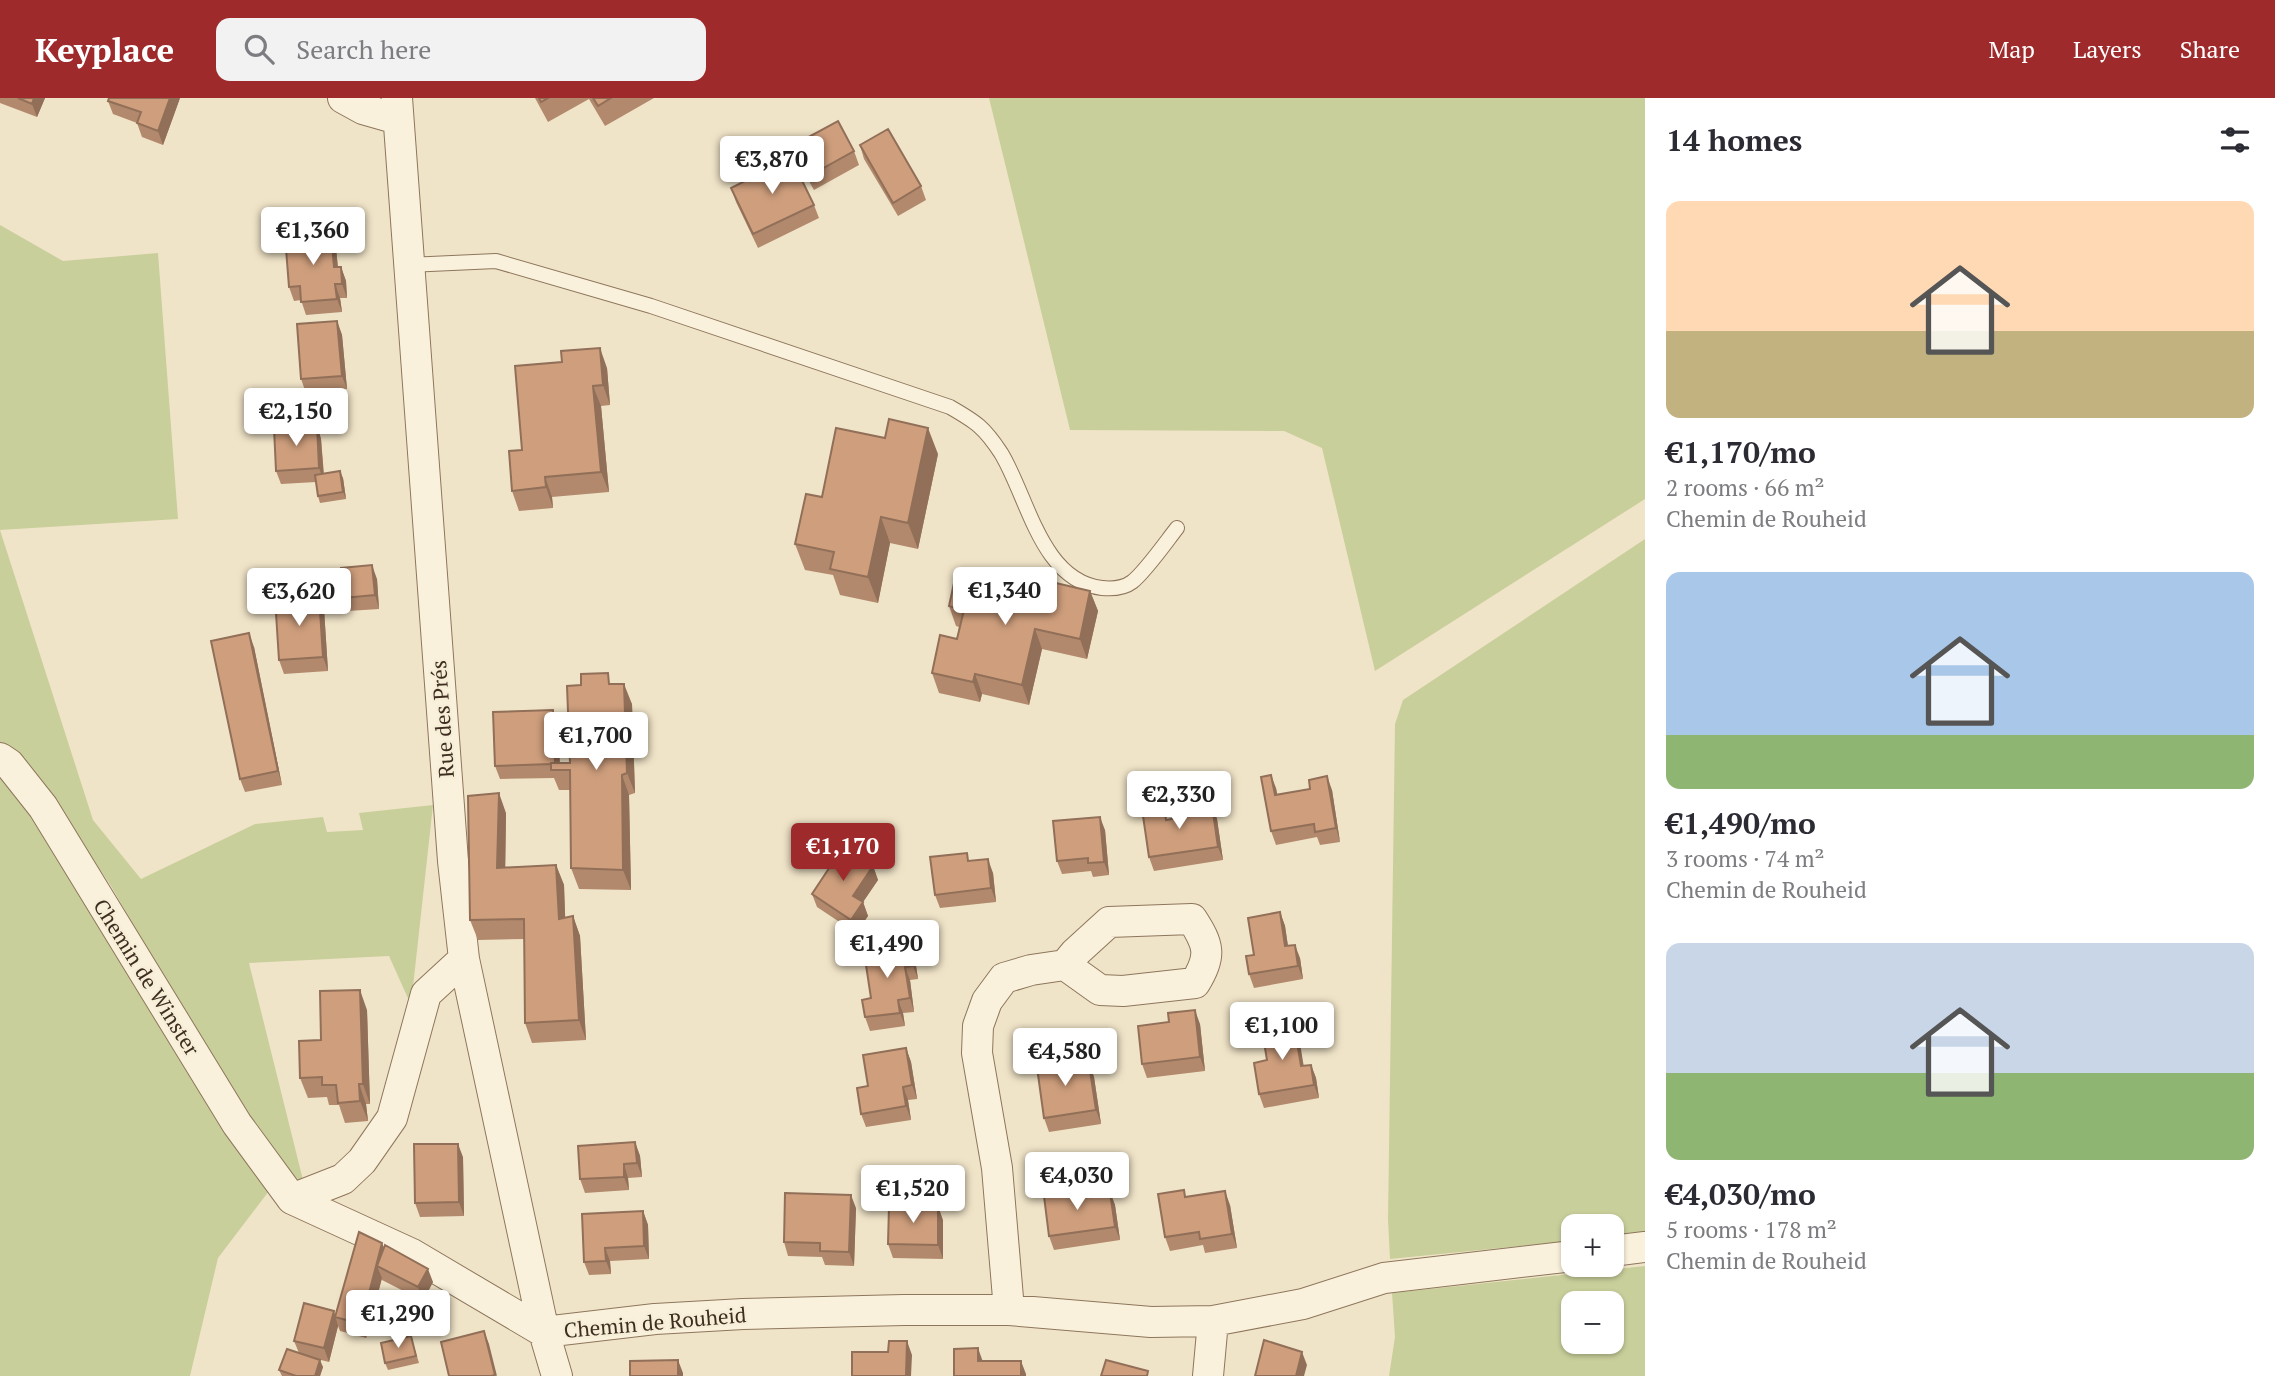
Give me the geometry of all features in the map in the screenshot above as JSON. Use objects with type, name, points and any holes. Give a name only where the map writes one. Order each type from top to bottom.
[{"type":"street","points":[[343,98],[363,108],[397,109]]},
{"type":"street","name":"Rue des Prés","points":[[397,109],[453,861],[464,960],[544,1332],[557,1376]]},
{"type":"street","name":"Chemin de Winster","points":[[0,758],[9,764],[43,807],[237,1124],[292,1199]]},
{"type":"street","points":[[292,1199],[343,1179],[362,1161],[392,1118],[426,994],[464,960]]},
{"type":"street","points":[[1009,1310],[997,1168],[976,1054],[978,1026],[987,1000],[1004,978],[1031,970],[1065,965]]},
{"type":"street","name":"Chemin de Rouheid","points":[[292,1199],[412,1254],[544,1332],[655,1319],[743,1314],[1009,1310],[1152,1322],[1213,1321],[1303,1304],[1384,1278],[1561,1257]]},
{"type":"street","points":[[1624,1250],[1645,1247]]},
{"type":"street","points":[[1208,1376],[1213,1321]]},
{"type":"lane","points":[[408,265],[496,261],[651,306],[950,407],[982,426],[1002,455],[1050,555],[1063,570],[1090,587],[1112,589],[1132,582],[1177,528]]},
{"type":"green space","points":[[989,98],[1645,98],[1645,499],[1375,671],[1322,448],[1284,431],[1070,430]]},
{"type":"green space","points":[[0,225],[63,261],[158,253],[178,519],[0,530]]},
{"type":"green space","points":[[0,530],[93,820],[141,879],[255,824],[323,817],[327,832],[363,830],[359,813],[433,805],[411,1005],[389,956],[249,963],[304,1184],[281,1165],[208,1056],[111,886],[29,765],[0,745]]},
{"type":"green space","points":[[1645,539],[1645,1234],[1624,1237],[1624,1214],[1561,1214],[1561,1242],[1390,1259],[1388,1220],[1395,724],[1403,700]]},
{"type":"green space","points":[[0,770],[50,830],[269,1191],[218,1258],[190,1376],[0,1376]]},
{"type":"green space","points":[[1645,1266],[1645,1376],[1389,1376],[1395,1337],[1392,1293],[1561,1275],[1624,1277],[1624,1268]]},
{"type":"building","points":[[18,98],[34,98],[32,104]]},
{"type":"building","points":[[109,98],[170,98],[158,131],[137,123],[141,112],[108,101]]},
{"type":"building","points":[[593,98],[611,98],[598,106]]},
{"type":"building","points":[[838,121],[854,151],[809,176],[792,146]]},
{"type":"building","points":[[888,129],[921,186],[893,203],[860,145]]},
{"type":"building","points":[[791,158],[814,205],[753,234],[731,188]]},
{"type":"building","points":[[331,234],[334,267],[341,267],[342,284],[335,284],[337,299],[301,302],[300,286],[289,287],[285,236]]},
{"type":"building","points":[[337,321],[342,376],[301,379],[297,324]]},
{"type":"building","points":[[600,348],[603,385],[593,386],[601,472],[545,477],[546,487],[512,491],[509,451],[522,450],[515,366],[562,362],[561,351]]},
{"type":"building","points":[[889,419],[928,428],[908,523],[881,517],[868,577],[830,569],[834,552],[795,544],[806,494],[822,497],[836,428],[885,438]]},
{"type":"building","points":[[317,425],[319,468],[276,471],[274,428]]},
{"type":"building","points":[[340,471],[343,492],[318,496],[315,475]]},
{"type":"building","points":[[372,565],[375,595],[343,598],[341,568]]},
{"type":"building","points":[[956,574],[1041,593],[1043,580],[1090,591],[1080,639],[1035,629],[1022,685],[975,674],[973,682],[932,673],[940,635],[957,639],[964,610],[949,606]]},
{"type":"building","points":[[319,595],[323,657],[279,660],[275,598]]},
{"type":"building","points":[[249,633],[278,771],[240,779],[211,641]]},
{"type":"building","points":[[608,673],[609,684],[624,684],[627,773],[622,775],[623,870],[571,868],[570,770],[551,770],[551,763],[570,763],[567,686],[581,685],[581,674]]},
{"type":"building","points":[[553,710],[555,763],[495,766],[493,712]]},
{"type":"building","points":[[1271,775],[1275,795],[1310,789],[1309,780],[1327,776],[1336,828],[1315,832],[1314,824],[1271,831],[1261,777]]},
{"type":"building","points":[[499,793],[497,868],[556,865],[559,919],[573,916],[579,1020],[525,1023],[524,919],[470,920],[468,796]]},
{"type":"building","points":[[1212,805],[1218,847],[1149,857],[1142,809],[1164,806],[1166,820],[1189,816],[1188,809]]},
{"type":"building","points":[[1100,817],[1104,862],[1088,863],[1088,858],[1057,861],[1053,821]]},
{"type":"building","points":[[843,847],[873,866],[853,896],[863,902],[851,920],[812,894]]},
{"type":"building","points":[[967,853],[968,861],[988,859],[991,888],[935,895],[930,857]]},
{"type":"building","points":[[1280,912],[1285,946],[1295,945],[1298,966],[1249,974],[1246,956],[1254,955],[1248,918]]},
{"type":"building","points":[[910,945],[913,966],[905,967],[910,998],[898,1000],[900,1013],[865,1017],[862,1000],[871,998],[864,952]]},
{"type":"building","points":[[360,990],[363,1084],[359,1084],[360,1101],[338,1103],[336,1085],[322,1085],[322,1077],[300,1078],[299,1041],[321,1040],[320,991]]},
{"type":"building","points":[[1195,1010],[1200,1057],[1142,1064],[1138,1026],[1169,1022],[1168,1013]]},
{"type":"building","points":[[1293,1018],[1301,1066],[1311,1065],[1314,1085],[1259,1094],[1254,1063],[1267,1060],[1263,1036],[1276,1034],[1274,1021]]},
{"type":"building","points":[[906,1048],[912,1085],[903,1087],[906,1106],[861,1114],[857,1088],[868,1086],[863,1055]]},
{"type":"building","points":[[1057,1057],[1058,1068],[1089,1064],[1096,1110],[1044,1118],[1036,1060]]},
{"type":"building","points":[[635,1142],[637,1163],[624,1164],[624,1177],[580,1179],[578,1146]]},
{"type":"building","points":[[414,1144],[458,1144],[459,1202],[415,1203]]},
{"type":"building","points":[[1065,1185],[1066,1197],[1110,1192],[1115,1227],[1049,1236],[1043,1188]]},
{"type":"building","points":[[1184,1190],[1185,1197],[1225,1191],[1232,1234],[1200,1239],[1199,1232],[1165,1237],[1158,1194]]},
{"type":"building","points":[[785,1193],[851,1195],[849,1252],[820,1251],[820,1243],[784,1242]]},
{"type":"building","points":[[889,1206],[938,1206],[938,1245],[888,1244]]},
{"type":"building","points":[[643,1211],[644,1246],[605,1248],[606,1261],[584,1262],[582,1214]]},
{"type":"building","points":[[359,1232],[382,1243],[361,1324],[335,1317]]},
{"type":"building","points":[[385,1245],[428,1269],[418,1287],[377,1266]]},
{"type":"building","points":[[304,1303],[334,1311],[324,1348],[294,1341]]},
{"type":"building","points":[[484,1331],[495,1375],[449,1376],[441,1342]]},
{"type":"building","points":[[411,1336],[416,1356],[385,1363],[381,1343]]},
{"type":"building","points":[[1264,1340],[1302,1352],[1296,1376],[1255,1376]]},
{"type":"building","points":[[889,1341],[907,1341],[906,1376],[852,1376],[852,1352],[888,1352]]},
{"type":"building","points":[[978,1348],[978,1361],[1021,1361],[1021,1376],[954,1376],[954,1349]]},
{"type":"building","points":[[287,1349],[320,1360],[315,1376],[296,1376],[279,1370]]},
{"type":"building","points":[[678,1360],[678,1376],[630,1376],[630,1361]]},
{"type":"building","points":[[1106,1360],[1148,1371],[1147,1376],[1101,1376]]}]
